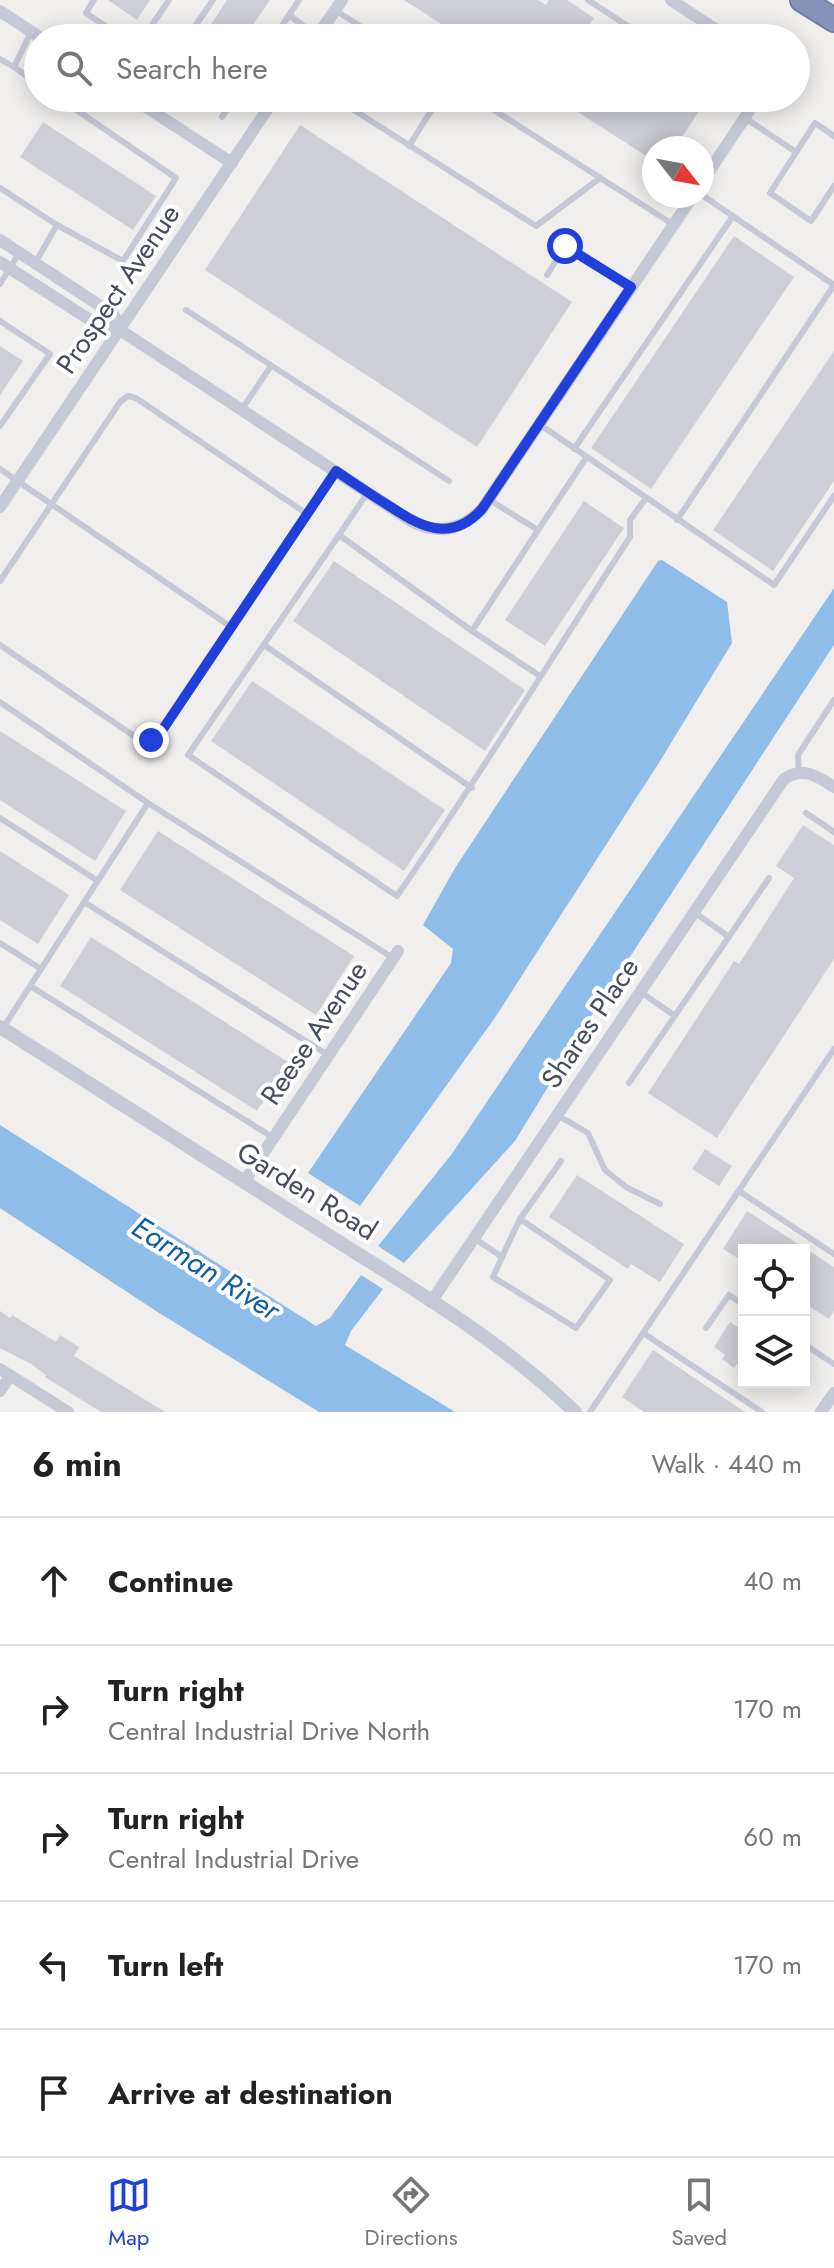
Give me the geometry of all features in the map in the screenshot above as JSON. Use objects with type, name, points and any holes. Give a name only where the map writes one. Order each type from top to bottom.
[{"type":"highway","points":[[802,0],[834,20]]},
{"type":"street","points":[[671,0],[708,24]]},
{"type":"street","points":[[325,24],[338,5]]},
{"type":"street","points":[[0,11],[24,27]]},
{"type":"street","points":[[154,112],[232,163]]},
{"type":"street","name":"Prospect Avenue","points":[[0,507],[266,112]]},
{"type":"street","points":[[714,164],[748,112]]},
{"type":"street","points":[[5,265],[98,325],[120,330],[420,525],[450,528],[475,516],[488,499],[685,208]]},
{"type":"street","points":[[0,240],[114,315],[120,330]]},
{"type":"street","points":[[795,773],[816,776],[834,787]]},
{"type":"street","name":"Shares Place","points":[[431,1302],[784,779],[795,773]]},
{"type":"street","name":"Reese Avenue","points":[[244,1182],[394,956]]},
{"type":"street","name":"Garden Road","points":[[1,1028],[431,1302],[506,1353],[575,1412]]},
{"type":"street","points":[[0,1391],[5,1372],[68,1412]]},
{"type":"street","points":[[821,1412],[834,1393]]},
{"type":"lane","points":[[94,0],[86,13],[102,24]]},
{"type":"lane","points":[[153,24],[169,0]]},
{"type":"lane","points":[[197,24],[213,0]]},
{"type":"lane","points":[[283,24],[299,0]]},
{"type":"lane","points":[[588,0],[625,24]]},
{"type":"lane","points":[[338,5],[360,24]]},
{"type":"lane","points":[[289,15],[300,24]]},
{"type":"lane","points":[[14,67],[24,52]]},
{"type":"lane","points":[[0,59],[24,74]]},
{"type":"lane","points":[[0,188],[57,225],[123,261],[176,178],[79,112]]},
{"type":"lane","points":[[222,117],[225,112]]},
{"type":"lane","points":[[357,112],[536,226],[600,178]]},
{"type":"lane","points":[[409,146],[431,112]]},
{"type":"lane","points":[[497,112],[674,225]]},
{"type":"lane","points":[[745,118],[796,152]]},
{"type":"lane","points":[[834,136],[815,123],[770,193],[811,221],[834,186]]},
{"type":"lane","points":[[677,520],[834,285],[714,203]]},
{"type":"lane","points":[[574,449],[733,216]]},
{"type":"lane","points":[[35,263],[57,225]]},
{"type":"lane","points":[[547,275],[565,246],[631,287]]},
{"type":"lane","points":[[0,284],[5,265],[19,252]]},
{"type":"lane","points":[[186,310],[449,481]]},
{"type":"lane","points":[[0,321],[50,354],[0,426]]},
{"type":"lane","points":[[242,410],[271,366]]},
{"type":"lane","points":[[0,581],[120,402],[132,396],[307,514]]},
{"type":"lane","points":[[539,424],[774,585],[834,496]]},
{"type":"lane","points":[[472,631],[586,458]]},
{"type":"lane","points":[[0,469],[231,627]]},
{"type":"lane","points":[[0,645],[137,738],[148,741],[161,732],[336,471]]},
{"type":"lane","points":[[368,492],[188,755],[397,896],[472,788],[630,537],[630,520],[646,498]]},
{"type":"lane","points":[[488,499],[538,530]]},
{"type":"lane","points":[[339,535],[540,676]]},
{"type":"lane","points":[[264,645],[472,788]]},
{"type":"lane","points":[[795,773],[798,755],[834,700]]},
{"type":"lane","points":[[0,702],[148,803],[394,956]]},
{"type":"lane","points":[[1,1028],[148,803]]},
{"type":"lane","points":[[806,813],[834,832]]},
{"type":"lane","points":[[0,818],[98,881]]},
{"type":"lane","points":[[629,1083],[769,878]]},
{"type":"lane","points":[[84,902],[328,1055]]},
{"type":"lane","points":[[694,912],[729,937]]},
{"type":"lane","points":[[0,943],[41,969]]},
{"type":"lane","points":[[30,986],[274,1138]]},
{"type":"lane","points":[[640,992],[675,1016]]},
{"type":"lane","points":[[590,1412],[834,1049]]},
{"type":"lane","points":[[557,1115],[588,1133],[605,1170],[626,1187],[660,1204]]},
{"type":"lane","points":[[520,1219],[610,1280],[576,1328],[493,1277],[520,1219],[561,1161]]},
{"type":"lane","points":[[739,1191],[834,1254]]},
{"type":"lane","points":[[474,1238],[502,1257]]},
{"type":"lane","points":[[706,1328],[729,1295],[738,1301]]},
{"type":"lane","points":[[643,1333],[762,1412]]},
{"type":"lane","points":[[810,1348],[834,1364]]},
{"type":"water","points":[[662,560],[727,602],[732,643],[494,1019],[360,1206],[308,1173],[451,963],[453,949],[423,925],[455,868],[658,561]]},
{"type":"water","points":[[834,588],[834,645],[590,1018],[515,1141],[404,1263],[378,1246],[451,1155]]},
{"type":"water","name":"Earman River","points":[[0,1125],[316,1326],[330,1318],[361,1275],[383,1289],[351,1331],[345,1345],[455,1412],[319,1412],[156,1311],[0,1208]]},
{"type":"building","points":[[108,0],[150,0],[137,20]]},
{"type":"building","points":[[227,0],[270,0],[254,24],[211,24]]},
{"type":"building","points":[[404,0],[538,0],[546,5],[549,0],[567,0],[594,18],[590,24],[441,24]]},
{"type":"building","points":[[578,112],[698,112],[683,136],[642,136],[642,153]]},
{"type":"building","points":[[43,122],[156,196],[133,230],[20,157]]},
{"type":"building","points":[[300,125],[572,302],[477,447],[205,270]]},
{"type":"building","points":[[734,236],[794,277],[651,489],[591,448]]},
{"type":"building","points":[[0,346],[23,361],[0,395]]},
{"type":"building","points":[[834,351],[834,481],[773,571],[713,530]]},
{"type":"building","points":[[584,501],[624,528],[545,646],[505,620]]},
{"type":"building","points":[[334,561],[525,690],[485,751],[293,621]]},
{"type":"building","points":[[252,681],[445,810],[404,871],[211,741]]},
{"type":"building","points":[[0,731],[126,811],[95,861],[0,800]]},
{"type":"building","points":[[803,825],[834,845],[834,959],[717,1138],[648,1093],[734,961],[739,964],[794,878],[776,866]]},
{"type":"building","points":[[158,831],[354,956],[316,1015],[120,890]]},
{"type":"building","points":[[0,851],[69,895],[38,944],[0,920]]},
{"type":"building","points":[[91,937],[288,1062],[257,1111],[60,986]]},
{"type":"building","points":[[705,1149],[732,1166],[719,1186],[692,1169]]},
{"type":"building","points":[[577,1175],[684,1244],[660,1282],[631,1264],[628,1269],[549,1217]]},
{"type":"building","points":[[747,1211],[798,1244],[738,1244],[738,1258],[723,1249]]},
{"type":"building","points":[[810,1252],[834,1267],[834,1311],[829,1319],[810,1307]]},
{"type":"building","points":[[0,1311],[56,1342],[60,1335],[79,1347],[74,1356],[165,1412],[101,1412],[45,1377],[31,1364],[0,1348]]},
{"type":"building","points":[[730,1322],[738,1327],[738,1365],[734,1368],[722,1359],[725,1355],[714,1347]]},
{"type":"building","points":[[653,1350],[745,1412],[644,1412],[622,1397]]},
{"type":"route","points":[[151,740],[161,732],[336,471],[411,521],[428,528],[459,526],[482,509],[631,287],[565,246]]}]
